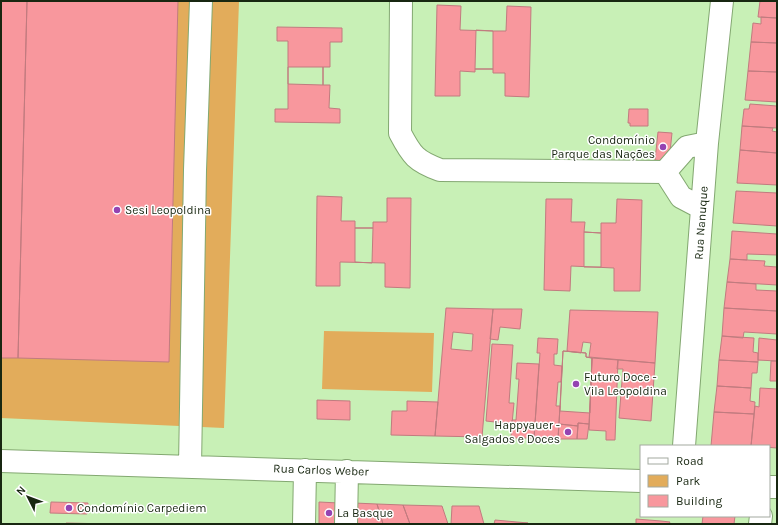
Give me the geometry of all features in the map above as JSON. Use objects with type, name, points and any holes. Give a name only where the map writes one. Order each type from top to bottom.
[{"type":"street","points":[[190,467],[195,170],[202,1]]},
{"type":"street","points":[[401,1],[400,133],[408,150],[421,163],[440,170],[665,172],[687,147],[707,143]]},
{"type":"street","name":"Rua Nanuque","points":[[684,445],[707,143],[722,1]]},
{"type":"street","points":[[665,172],[681,197],[702,208]]},
{"type":"street","name":"Rua Carlos Weber","points":[[1,461],[347,471],[640,482]]},
{"type":"street","points":[[304,524],[305,470]]},
{"type":"street","points":[[346,524],[347,471]]},
{"type":"green space","name":"Sesi Leopoldina","points":[[1,1],[239,1],[224,428],[1,418]]},
{"type":"green space","points":[[324,331],[434,333],[432,392],[322,389]]},
{"type":"building","points":[[1,1],[27,1],[18,358],[1,358]]},
{"type":"building","points":[[27,1],[178,1],[169,362],[18,358]]},
{"type":"building","points":[[760,1],[777,1],[777,18],[758,17]]},
{"type":"building","points":[[437,5],[461,6],[460,30],[493,31],[506,31],[507,6],[531,7],[529,97],[505,96],[505,73],[493,73],[493,69],[475,69],[475,72],[460,71],[460,96],[435,96]]},
{"type":"building","points":[[761,17],[777,18],[777,43],[751,42],[753,23],[761,24]]},
{"type":"building","points":[[277,27],[342,28],[342,42],[330,42],[330,67],[323,67],[323,85],[330,85],[329,108],[340,109],[340,123],[275,122],[275,109],[288,109],[288,41],[277,41]]},
{"type":"building","points":[[476,30],[493,31],[493,69],[475,69]]},
{"type":"building","points":[[751,42],[777,43],[777,72],[748,71]]},
{"type":"building","points":[[288,67],[323,67],[323,85],[288,84]]},
{"type":"building","points":[[748,71],[777,72],[777,102],[745,100]]},
{"type":"building","points":[[750,104],[777,106],[777,128],[742,126],[744,109],[749,109]]},
{"type":"building","points":[[629,109],[648,109],[648,126],[630,126],[630,123],[628,123]]},
{"type":"building","points":[[742,126],[773,128],[772,131],[777,132],[777,153],[740,150]]},
{"type":"building","name":"Condomínio Parque das Nações","points":[[658,132],[672,133],[669,162],[655,160]]},
{"type":"building","points":[[740,150],[777,153],[777,185],[737,183]]},
{"type":"building","points":[[736,191],[777,193],[777,226],[733,223]]},
{"type":"building","points":[[317,196],[342,197],[341,221],[355,221],[355,228],[373,228],[373,222],[387,222],[387,198],[411,198],[410,288],[385,287],[385,263],[340,262],[340,286],[316,286]]},
{"type":"building","points":[[546,199],[572,199],[571,222],[585,222],[584,232],[601,233],[601,223],[616,223],[617,199],[642,200],[640,291],[614,291],[614,268],[571,266],[570,291],[544,290]]},
{"type":"building","points":[[355,228],[373,228],[372,263],[355,262]]},
{"type":"building","points":[[732,231],[777,234],[777,255],[747,254],[747,260],[730,259]]},
{"type":"building","points":[[584,232],[601,233],[601,267],[584,267]]},
{"type":"building","points":[[730,259],[765,261],[764,266],[777,267],[777,285],[727,282]]},
{"type":"building","points":[[727,282],[756,284],[756,290],[777,291],[777,311],[724,308]]},
{"type":"building","points":[[446,308],[493,309],[482,437],[435,436]],"holes":[[[453,332],[473,334],[472,351],[451,349]]]},
{"type":"building","points":[[724,308],[777,311],[777,334],[744,332],[743,338],[722,336]]},
{"type":"building","points":[[493,309],[522,309],[520,329],[500,327],[498,340],[490,339]]},
{"type":"building","points":[[570,310],[658,312],[655,363],[589,357],[591,343],[583,342],[581,353],[567,351]]},
{"type":"building","points":[[722,336],[754,338],[753,352],[758,353],[758,362],[719,360]]},
{"type":"building","points":[[538,338],[558,339],[557,354],[554,354],[554,365],[562,366],[561,382],[558,382],[556,406],[560,406],[558,439],[534,438],[540,353],[537,353]]},
{"type":"building","points":[[759,338],[777,340],[777,361],[758,360]]},
{"type":"building","points":[[492,344],[513,345],[509,403],[514,403],[512,424],[486,421]]},
{"type":"building","name":"Futuro Doce - Vila Leopoldina","points":[[563,351],[586,353],[586,357],[592,358],[589,424],[578,423],[578,426],[559,424]]},
{"type":"building","name":"Futuro Doce - Vila Leopoldina","points":[[563,351],[586,353],[586,357],[592,358],[590,413],[560,411]]},
{"type":"building","points":[[592,358],[618,360],[615,440],[606,440],[606,431],[589,430]]},
{"type":"building","points":[[618,360],[655,363],[651,421],[619,418],[623,369],[617,369]]},
{"type":"building","points":[[719,360],[758,362],[757,373],[752,373],[751,388],[717,386]]},
{"type":"building","points":[[771,361],[777,361],[777,381],[770,381]]},
{"type":"building","points":[[517,363],[539,364],[534,438],[511,438],[512,420],[516,420],[519,379],[516,379]]},
{"type":"building","points":[[717,386],[751,388],[750,401],[755,402],[754,414],[714,412]]},
{"type":"building","points":[[760,388],[777,389],[777,448],[770,447],[770,445],[751,445],[755,406],[759,407]]},
{"type":"building","points":[[317,400],[350,401],[350,420],[317,419]]},
{"type":"building","points":[[407,401],[438,402],[435,436],[391,435],[392,411],[407,411]]},
{"type":"building","points":[[714,412],[754,414],[751,445],[711,445]]},
{"type":"building","points":[[578,423],[589,424],[587,439],[577,439]]},
{"type":"building","name":"Happyauer - Salgados e Doces","points":[[559,424],[578,426],[577,439],[558,439]]},
{"type":"building","name":"Condomínio Carpediem","points":[[51,502],[88,503],[87,514],[50,513]]},
{"type":"building","name":"La Basque","points":[[319,502],[339,503],[338,524],[319,524]]},
{"type":"building","points":[[354,503],[377,504],[383,524],[354,524]]},
{"type":"building","points":[[377,504],[403,505],[410,524],[383,524]]},
{"type":"building","points":[[403,505],[442,506],[448,524],[410,524]]},
{"type":"building","points":[[452,506],[479,506],[484,524],[451,524]]},
{"type":"building","points":[[703,517],[735,517],[734,524],[702,524]]},
{"type":"building","points":[[636,519],[670,522],[669,524],[636,524]]},
{"type":"building","points":[[495,520],[528,523],[494,524]]},
{"type":"building","points":[[66,523],[110,524],[66,524]]},
{"type":"place","name":"Condomínio Parque das Nações","points":[[663,147]]},
{"type":"place","name":"Sesi Leopoldina","points":[[117,210]]},
{"type":"place","name":"Futuro Doce - Vila Leopoldina","points":[[576,384]]},
{"type":"place","name":"Happyauer - Salgados e Doces","points":[[568,432]]},
{"type":"place","name":"Condomínio Carpediem","points":[[69,508]]},
{"type":"place","name":"La Basque","points":[[329,513]]}]
